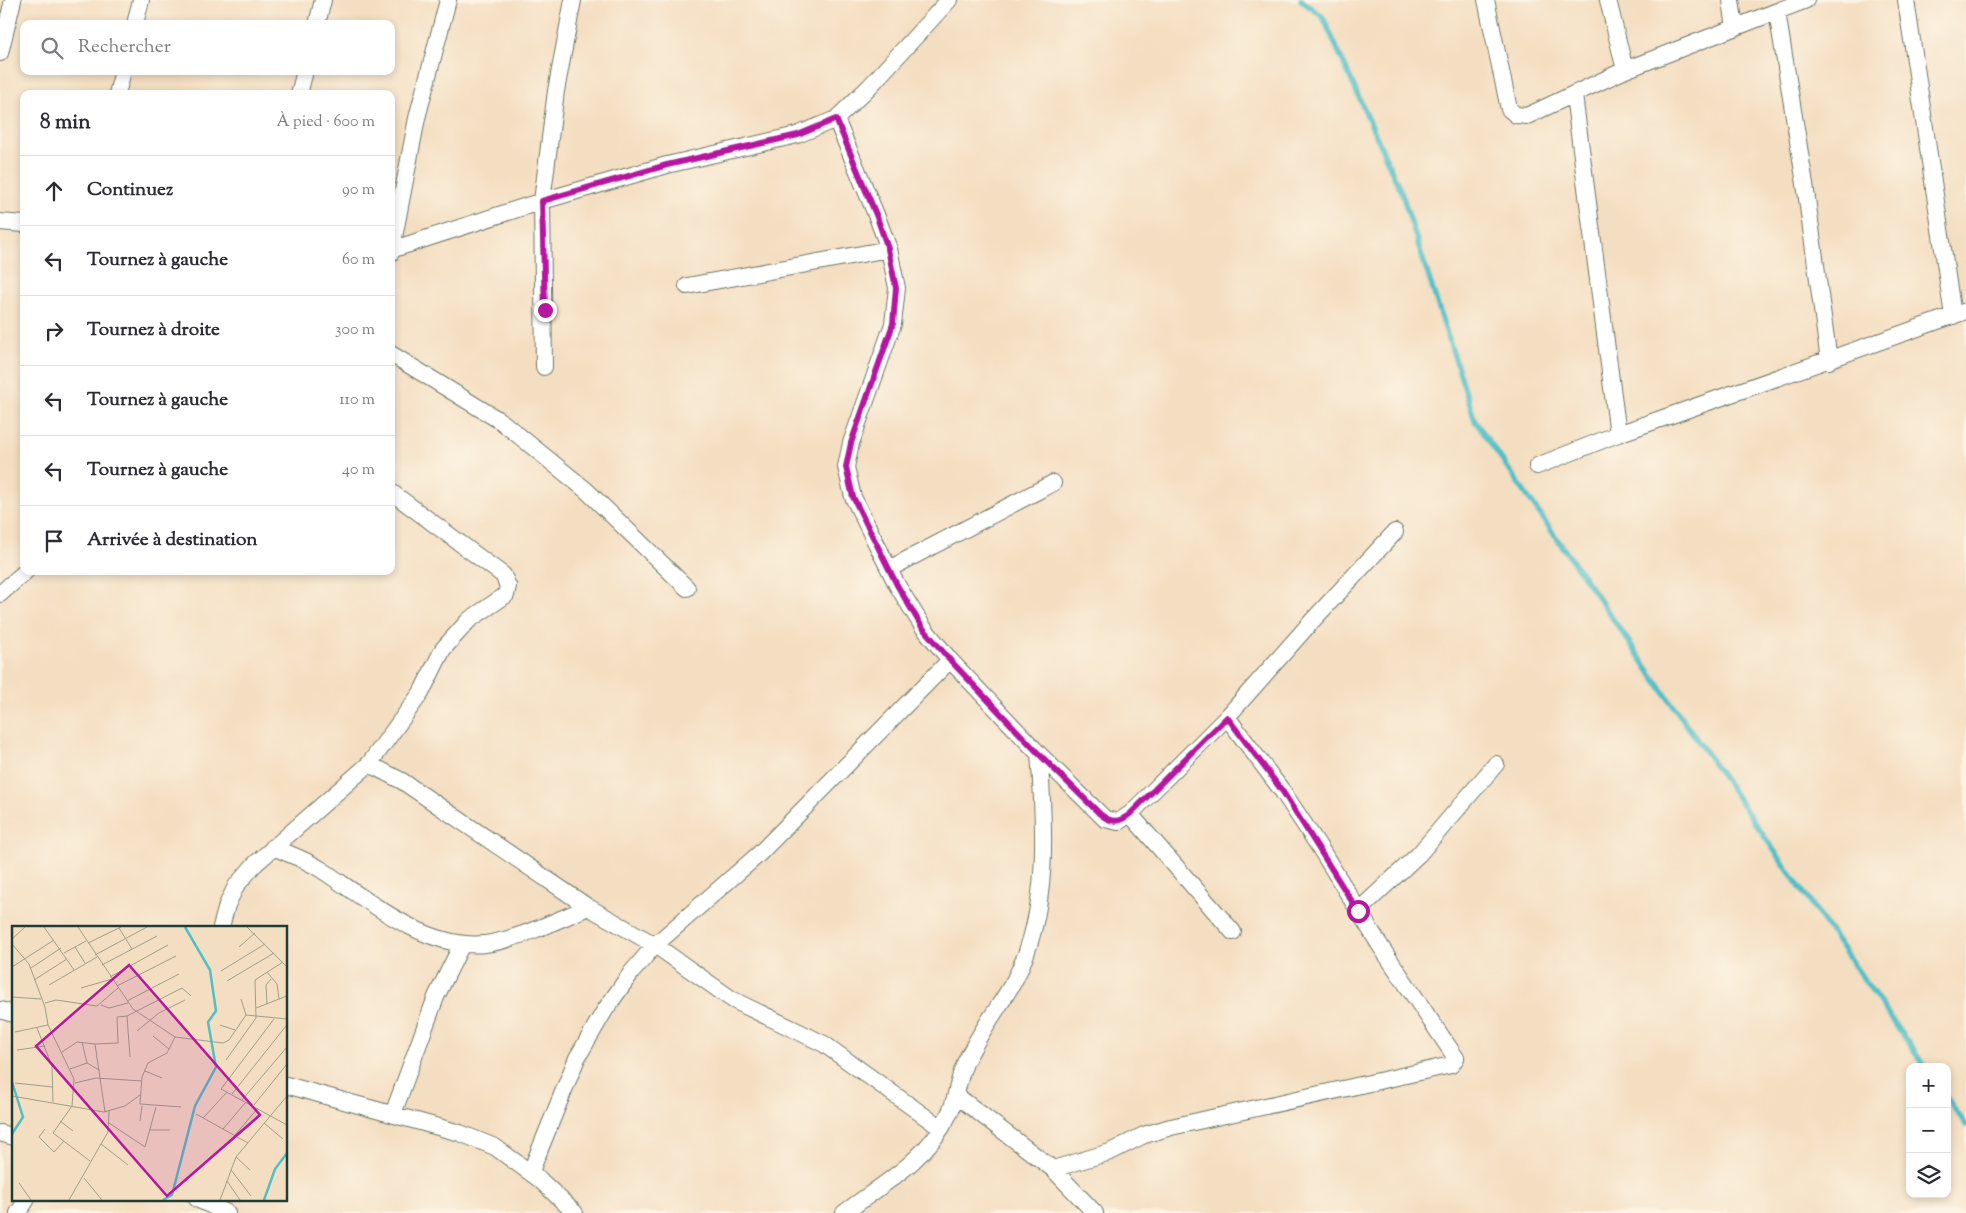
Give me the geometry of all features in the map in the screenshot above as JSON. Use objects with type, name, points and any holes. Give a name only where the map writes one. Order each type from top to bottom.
[{"type":"street","points":[[0,54],[13,0]]},
{"type":"street","points":[[136,20],[142,0]]},
{"type":"street","points":[[318,20],[323,0]]},
{"type":"street","points":[[395,235],[417,118],[448,0]]},
{"type":"street","points":[[544,367],[542,201],[556,91],[572,0]]},
{"type":"street","points":[[1486,0],[1510,109],[1516,115],[1526,116],[1625,70],[1806,0]]},
{"type":"street","points":[[1608,0],[1625,70]]},
{"type":"street","points":[[1731,0],[1735,28]]},
{"type":"street","points":[[1537,466],[1618,434],[1959,314],[1906,0]]},
{"type":"street","points":[[395,250],[542,201],[667,165],[798,135],[836,119],[870,87],[946,1]]},
{"type":"street","points":[[1777,12],[1805,184],[1829,361]]},
{"type":"street","points":[[118,90],[122,75]]},
{"type":"street","points":[[300,90],[304,75]]},
{"type":"street","points":[[1574,95],[1618,434]]},
{"type":"street","points":[[836,119],[864,184],[888,249],[896,288],[893,324],[851,443],[846,467],[853,497],[889,569],[922,627],[950,660],[1039,754],[1106,819],[1118,822],[1130,814],[1227,717],[1395,532]]},
{"type":"street","points":[[0,222],[20,224]]},
{"type":"street","points":[[686,286],[888,249]]},
{"type":"street","points":[[395,356],[502,422],[540,452],[586,490],[687,588]]},
{"type":"street","points":[[889,569],[1053,483]]},
{"type":"street","points":[[220,926],[226,904],[236,886],[273,847],[305,822],[369,764],[421,693],[443,649],[469,620],[506,595],[508,586],[503,575],[395,495]]},
{"type":"street","points":[[0,594],[21,575]]},
{"type":"street","points":[[531,1171],[577,1058],[605,1010],[630,973],[655,945],[759,854],[950,660]]},
{"type":"street","points":[[1053,1169],[1110,1152],[1144,1135],[1171,1127],[1453,1063],[1454,1056],[1358,911],[1288,800],[1227,717]]},
{"type":"street","points":[[844,1213],[901,1170],[934,1140],[957,1096],[963,1067],[977,1040],[1014,980],[1028,943],[1036,913],[1042,874],[1044,824],[1039,754]]},
{"type":"street","points":[[369,764],[402,781],[588,907],[655,945],[733,1000],[824,1044],[941,1128]]},
{"type":"street","points":[[1358,911],[1419,854],[1496,764]]},
{"type":"street","points":[[1130,814],[1233,932]]},
{"type":"street","points":[[273,847],[320,869],[360,898],[401,922],[462,944],[486,944],[559,920],[588,907]]},
{"type":"street","points":[[393,1114],[436,997],[462,944]]},
{"type":"street","points":[[288,1086],[460,1133],[495,1147],[531,1171],[558,1194],[575,1213]]},
{"type":"street","points":[[957,1096],[1053,1169],[1095,1213]]},
{"type":"street","points":[[18,1213],[26,1200]]},
{"type":"street","points":[[200,1205],[227,1213]]},
{"type":"waterway","points":[[1301,0],[1323,17],[1402,194],[1475,421],[1922,1063]]},
{"type":"waterway","points":[[1951,1104],[1966,1125]]},
{"type":"route","points":[[545,310],[542,201],[667,165],[798,135],[836,119],[877,217],[888,249],[896,288],[893,324],[874,384],[851,443],[846,467],[853,497],[897,585],[922,627],[950,660],[1039,754],[1100,814],[1110,821],[1118,822],[1130,814],[1227,717],[1283,792],[1358,911]]}]
